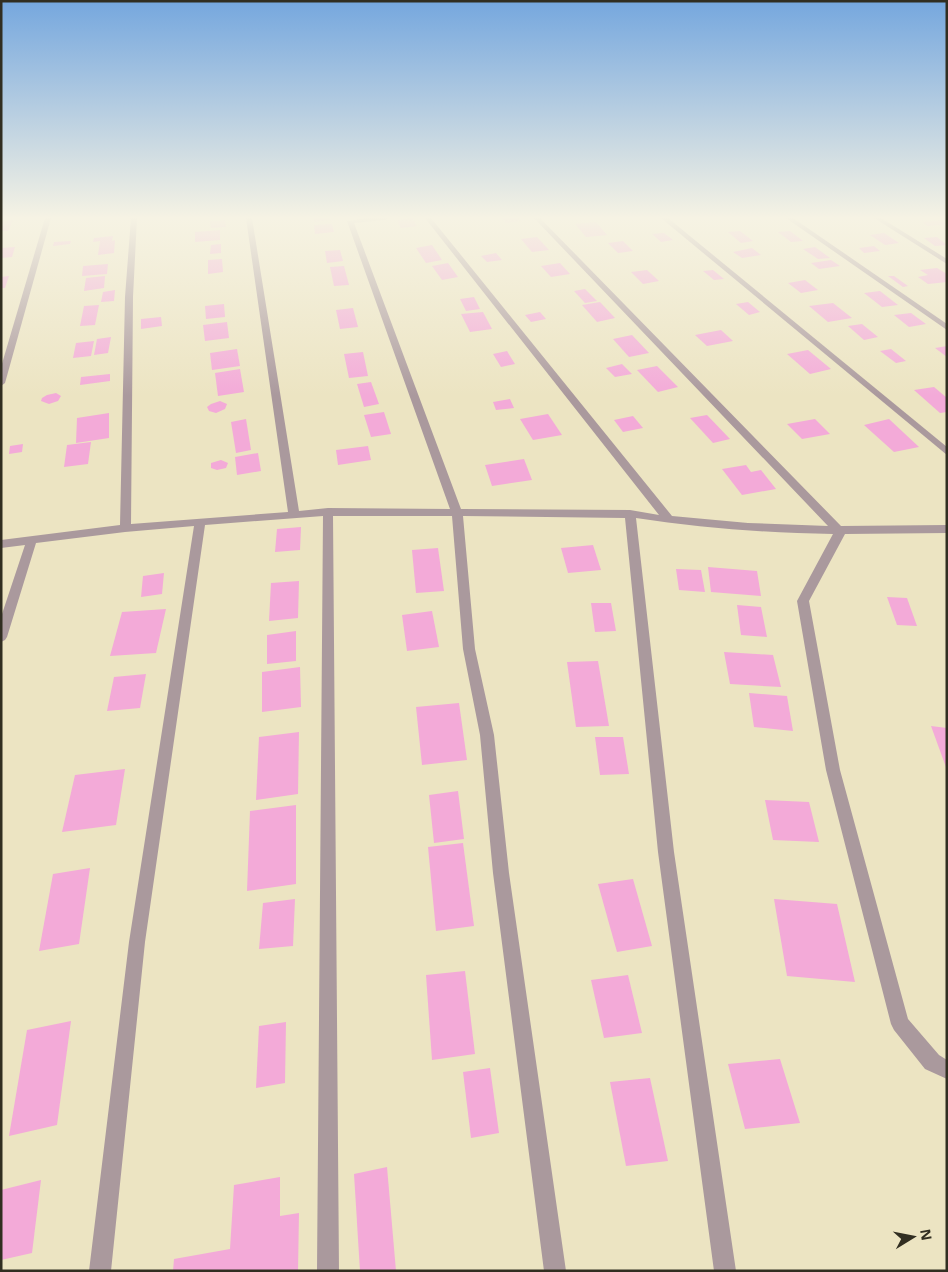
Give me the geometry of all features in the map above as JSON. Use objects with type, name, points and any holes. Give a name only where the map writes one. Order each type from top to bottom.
[{"type":"street","points":[[1,383],[31,277]]},
{"type":"street","points":[[125,528],[130,277]]},
{"type":"street","points":[[258,277],[294,514]]},
{"type":"street","points":[[371,277],[457,513],[469,649],[487,735],[502,873],[555,1271]]},
{"type":"street","points":[[475,277],[669,520]]},
{"type":"street","points":[[594,277],[840,532]]},
{"type":"street","points":[[736,277],[947,452]]},
{"type":"street","points":[[874,277],[947,328]]},
{"type":"street","points":[[328,512],[328,1271]]},
{"type":"street","points":[[1,544],[125,528],[328,512],[630,514],[669,520],[840,532],[947,529]]},
{"type":"street","points":[[630,514],[666,852],[725,1271]]},
{"type":"street","points":[[100,1271],[137,942],[200,521]]},
{"type":"street","points":[[840,532],[803,602],[833,770],[900,1024],[932,1062],[947,1070]]},
{"type":"street","points":[[1,637],[32,539]]},
{"type":"building","points":[[1,277],[9,277],[5,288],[1,288]]},
{"type":"building","points":[[105,277],[104,288],[84,291],[86,278]]},
{"type":"building","points":[[332,277],[347,277],[349,285],[334,286]]},
{"type":"building","points":[[440,277],[456,277],[442,280]]},
{"type":"building","points":[[636,277],[655,277],[659,281],[643,284]]},
{"type":"building","points":[[711,277],[724,279],[714,280]]},
{"type":"building","points":[[890,277],[896,277],[908,286],[903,287]]},
{"type":"building","points":[[919,277],[947,277],[947,282],[928,284]]},
{"type":"building","points":[[805,280],[818,290],[801,293],[788,283]]},
{"type":"building","points":[[585,289],[597,301],[585,303],[574,291]]},
{"type":"building","points":[[115,290],[114,301],[101,302],[103,292]]},
{"type":"building","points":[[880,291],[898,305],[882,307],[864,293]]},
{"type":"building","points":[[474,297],[480,309],[466,311],[460,299]]},
{"type":"building","points":[[600,302],[615,318],[597,322],[582,305]]},
{"type":"building","points":[[748,302],[760,312],[749,315],[736,304]]},
{"type":"building","points":[[833,303],[852,318],[828,322],[809,306]]},
{"type":"building","points":[[224,304],[225,317],[206,319],[205,306]]},
{"type":"building","points":[[99,305],[95,325],[80,326],[84,306]]},
{"type":"building","points":[[353,308],[358,327],[340,329],[336,310]]},
{"type":"building","points":[[483,312],[492,329],[470,332],[461,314]]},
{"type":"building","points":[[540,312],[546,319],[531,322],[525,315]]},
{"type":"building","points":[[911,313],[926,324],[909,327],[894,315]]},
{"type":"building","points":[[161,317],[162,326],[141,329],[141,319]]},
{"type":"building","points":[[227,322],[229,338],[205,341],[203,325]]},
{"type":"building","points":[[862,324],[878,337],[864,340],[848,326]]},
{"type":"building","points":[[721,330],[733,341],[707,346],[695,335]]},
{"type":"building","points":[[632,335],[649,353],[629,357],[613,339]]},
{"type":"building","points":[[111,337],[108,353],[94,355],[97,339]]},
{"type":"building","points":[[94,341],[91,356],[73,358],[76,343]]},
{"type":"building","points":[[947,346],[947,357],[935,348]]},
{"type":"building","points":[[237,349],[240,366],[212,370],[210,353]]},
{"type":"building","points":[[891,349],[906,361],[896,363],[880,351]]},
{"type":"building","points":[[808,350],[831,369],[810,374],[787,354]]},
{"type":"building","points":[[507,351],[515,364],[501,367],[493,354]]},
{"type":"building","points":[[363,352],[368,376],[349,378],[344,354]]},
{"type":"building","points":[[622,364],[632,374],[615,377],[606,368]]},
{"type":"building","points":[[657,366],[678,387],[658,392],[637,370]]},
{"type":"building","points":[[240,369],[244,392],[218,396],[215,373]]},
{"type":"building","points":[[110,374],[110,381],[80,385],[81,377]]},
{"type":"building","points":[[371,382],[379,404],[364,407],[357,384]]},
{"type":"building","points":[[934,387],[947,398],[947,412],[940,413],[914,390]]},
{"type":"building","points":[[56,393],[61,396],[58,401],[49,404],[41,401],[47,395]]},
{"type":"building","points":[[510,399],[514,408],[496,410],[493,402]]},
{"type":"building","points":[[220,401],[227,404],[225,409],[216,413],[209,411],[207,407]]},
{"type":"building","points":[[384,412],[391,434],[371,437],[364,415]]},
{"type":"building","points":[[109,413],[109,438],[76,443],[77,418]]},
{"type":"building","points":[[548,414],[562,435],[533,440],[520,419]]},
{"type":"building","points":[[707,415],[730,439],[713,443],[690,418]]},
{"type":"building","points":[[633,416],[643,428],[623,432],[614,420]]},
{"type":"building","points":[[246,419],[251,450],[236,453],[231,422]]},
{"type":"building","points":[[815,419],[830,434],[802,439],[787,424]]},
{"type":"building","points":[[889,419],[919,447],[894,452],[864,425]]},
{"type":"building","points":[[91,442],[88,464],[64,467],[67,445]]},
{"type":"building","points":[[23,444],[22,452],[9,454],[10,446]]},
{"type":"building","points":[[368,446],[371,460],[338,465],[336,450]]},
{"type":"building","points":[[258,453],[261,471],[237,475],[235,457]]},
{"type":"building","points":[[524,459],[532,480],[492,486],[485,465]]},
{"type":"building","points":[[221,460],[228,463],[226,468],[217,470],[211,468],[211,463]]},
{"type":"building","points":[[746,465],[751,472],[761,470],[776,489],[742,495],[722,469]]},
{"type":"building","points":[[301,527],[300,550],[275,552],[277,529]]},
{"type":"building","points":[[593,545],[601,570],[568,573],[561,548]]},
{"type":"building","points":[[438,548],[444,591],[416,593],[412,550]]},
{"type":"building","points":[[708,567],[757,571],[761,596],[711,592]]},
{"type":"building","points":[[676,569],[701,570],[705,592],[679,590]]},
{"type":"building","points":[[164,573],[162,594],[141,597],[143,576]]},
{"type":"building","points":[[299,581],[298,618],[269,621],[271,583]]},
{"type":"building","points":[[887,597],[907,598],[917,626],[897,625]]},
{"type":"building","points":[[591,603],[611,603],[616,631],[595,632]]},
{"type":"building","points":[[737,605],[761,607],[767,637],[741,635]]},
{"type":"building","points":[[166,609],[156,653],[110,656],[122,612]]},
{"type":"building","points":[[432,611],[439,647],[407,651],[402,615]]},
{"type":"building","points":[[296,631],[296,661],[267,664],[267,635]]},
{"type":"building","points":[[724,652],[773,655],[781,687],[730,684]]},
{"type":"building","points":[[598,661],[609,726],[576,727],[567,662]]},
{"type":"building","points":[[300,667],[301,707],[262,712],[262,672]]},
{"type":"building","points":[[146,674],[140,708],[107,711],[114,677]]},
{"type":"building","points":[[749,693],[787,696],[793,731],[754,727]]},
{"type":"building","points":[[459,703],[467,760],[422,765],[416,707]]},
{"type":"building","points":[[931,726],[947,728],[947,770]]},
{"type":"building","points":[[299,732],[298,794],[256,800],[259,737]]},
{"type":"building","points":[[595,737],[623,737],[629,774],[600,775]]},
{"type":"building","points":[[125,769],[116,825],[62,832],[75,775]]},
{"type":"building","points":[[458,791],[464,839],[434,843],[429,795]]},
{"type":"building","points":[[765,800],[809,802],[819,842],[773,840]]},
{"type":"building","points":[[296,805],[296,884],[247,891],[250,811]]},
{"type":"building","points":[[463,843],[474,926],[436,931],[428,847]]},
{"type":"building","points":[[90,868],[79,944],[39,951],[53,874]]},
{"type":"building","points":[[633,879],[652,946],[617,952],[598,884]]},
{"type":"building","points":[[295,899],[293,946],[259,949],[263,903]]},
{"type":"building","points":[[774,899],[837,904],[855,982],[787,976]]},
{"type":"building","points":[[465,971],[475,1054],[432,1060],[426,975]]},
{"type":"building","points":[[628,975],[642,1033],[604,1038],[591,980]]},
{"type":"building","points":[[71,1021],[57,1125],[9,1136],[27,1030]]},
{"type":"building","points":[[286,1022],[285,1083],[256,1088],[259,1026]]},
{"type":"building","points":[[780,1059],[800,1123],[745,1129],[728,1064]]},
{"type":"building","points":[[490,1068],[499,1133],[471,1138],[463,1072]]},
{"type":"building","points":[[650,1078],[668,1161],[626,1166],[610,1082]]},
{"type":"building","points":[[387,1167],[396,1271],[360,1271],[354,1174]]},
{"type":"building","points":[[280,1177],[280,1216],[299,1213],[298,1271],[173,1271],[174,1259],[230,1249],[234,1185]]},
{"type":"building","points":[[41,1180],[32,1253],[1,1260],[1,1190]]}]
